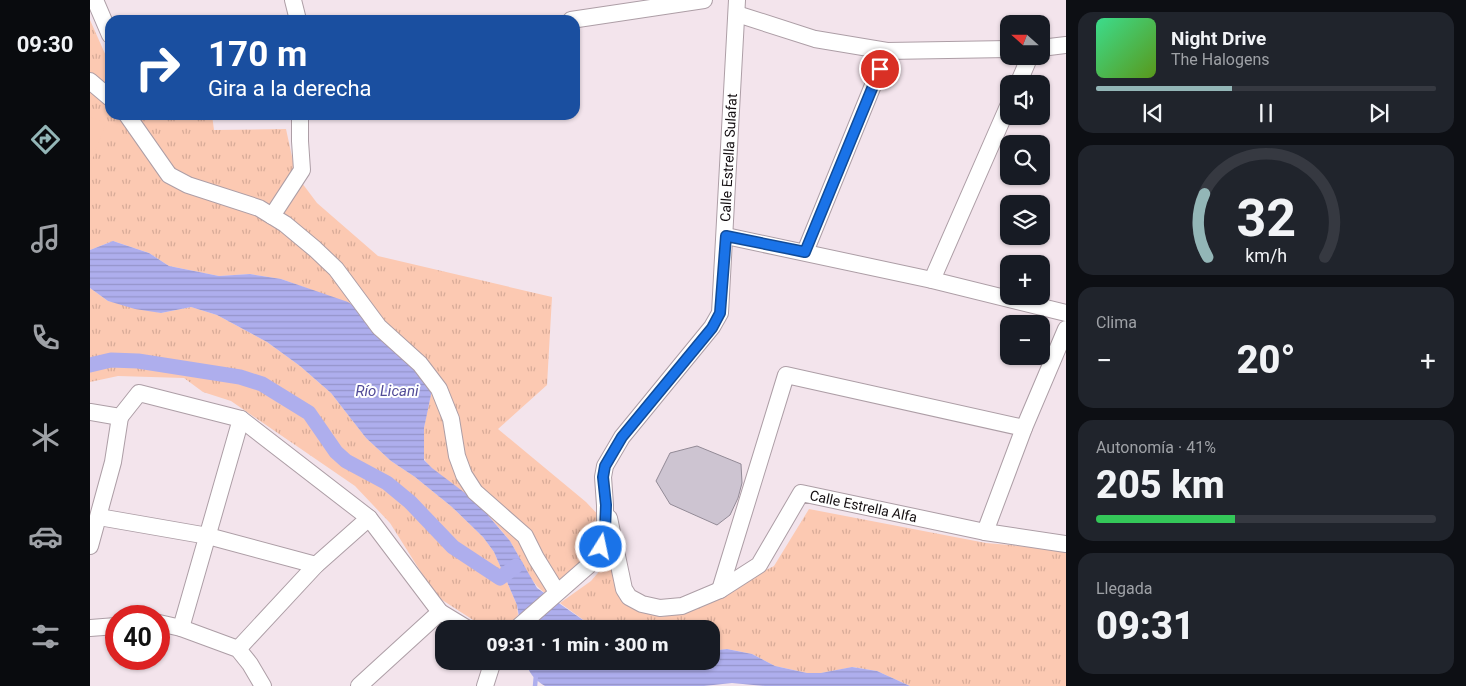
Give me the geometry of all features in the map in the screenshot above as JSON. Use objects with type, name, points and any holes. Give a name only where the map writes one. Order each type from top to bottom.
[{"type":"street","points":[[95,0],[105,23]]},
{"type":"street","points":[[293,0],[297,15]]},
{"type":"street","points":[[580,19],[704,0]]},
{"type":"street","points":[[737,7],[815,39],[887,50],[1000,50]]},
{"type":"street","name":"Calle Estrella Sulafat","points":[[526,620],[588,566],[601,547],[605,530],[606,505],[603,477],[610,455],[622,437],[712,328],[720,313],[726,236],[737,7]]},
{"type":"street","points":[[1050,47],[1066,45]]},
{"type":"street","points":[[805,252],[887,50]]},
{"type":"street","points":[[90,81],[105,94]]},
{"type":"street","points":[[130,120],[169,176],[188,185],[259,208],[285,224],[336,268],[379,327],[420,364],[439,389],[451,419],[457,456],[464,475],[475,492],[526,536],[554,594]]},
{"type":"street","points":[[272,216],[302,170],[300,120]]},
{"type":"street","points":[[932,280],[1000,125]]},
{"type":"street","points":[[726,236],[932,280],[1066,313]]},
{"type":"street","points":[[985,532],[1024,428],[1066,329]]},
{"type":"street","points":[[720,590],[786,375],[1024,428]]},
{"type":"street","points":[[90,546],[113,462],[120,417],[139,393],[241,419],[369,518],[440,612],[453,620]]},
{"type":"street","points":[[90,412],[120,417]]},
{"type":"street","points":[[181,628],[241,419]]},
{"type":"street","name":"Calle Estrella Alfa","points":[[606,505],[624,589],[630,597],[642,604],[660,608],[682,606],[720,590],[759,565],[801,493],[985,532],[1066,544]]},
{"type":"street","points":[[99,517],[208,536],[316,565]]},
{"type":"street","points":[[238,649],[316,565],[369,518]]},
{"type":"street","points":[[359,686],[440,612]]},
{"type":"street","points":[[170,626],[238,649],[250,664],[263,686]]},
{"type":"street","points":[[90,628],[105,627]]},
{"type":"street","points":[[485,686],[490,670]]},
{"type":"green space","points":[[90,20],[105,54],[105,120],[213,120],[214,130],[286,129],[296,175],[317,203],[378,256],[552,297],[547,385],[498,429],[586,502],[604,521],[601,538],[586,558],[545,593],[534,583],[511,543],[496,524],[473,501],[426,463],[423,450],[423,433],[432,390],[309,289],[281,279],[250,274],[219,276],[169,266],[149,253],[113,241],[90,250]]},
{"type":"green space","points":[[90,117],[106,123],[90,165]]},
{"type":"green space","points":[[90,288],[108,301],[161,313],[191,307],[217,315],[267,342],[300,366],[331,393],[366,438],[391,461],[415,477],[452,507],[483,537],[494,552],[517,605],[518,615],[514,620],[473,620],[436,596],[390,523],[355,486],[231,401],[203,392],[184,378],[118,376],[90,382]]},
{"type":"green space","points":[[809,509],[986,543],[1066,550],[1066,686],[910,686],[877,671],[853,667],[821,673],[807,673],[775,666],[752,654],[727,649],[720,650],[720,620],[584,620],[560,603],[591,581],[614,554],[638,610],[661,617],[680,613],[774,566]]},
{"type":"water","name":"Río Licani","points":[[113,241],[149,253],[169,266],[219,276],[250,274],[281,279],[348,302],[372,319],[432,390],[424,428],[424,460],[469,496],[486,513],[510,541],[537,588],[583,620],[520,620],[517,605],[494,552],[483,537],[452,507],[415,477],[391,461],[366,438],[331,393],[300,366],[267,342],[217,315],[191,307],[161,313],[135,309],[108,301],[90,288],[90,250]]},
{"type":"water","points":[[727,649],[752,654],[775,666],[807,673],[821,673],[852,667],[877,671],[910,686],[765,686],[732,683],[704,686],[545,686],[532,676],[529,670],[720,670],[720,650]]},
{"type":"building","points":[[697,446],[741,464],[742,483],[738,498],[730,515],[717,525],[670,504],[656,481],[670,453]]},
{"type":"waterway","points":[[90,365],[111,360],[138,361],[240,377],[262,384],[309,413],[336,452],[346,461],[387,483],[410,502],[453,547],[500,578],[516,566]]},
{"type":"waterway","points":[[535,686],[536,675]]},
{"type":"route","points":[[601,547],[605,530],[606,505],[603,477],[605,466],[622,437],[712,328],[720,313],[726,236],[805,252],[880,69]]}]
